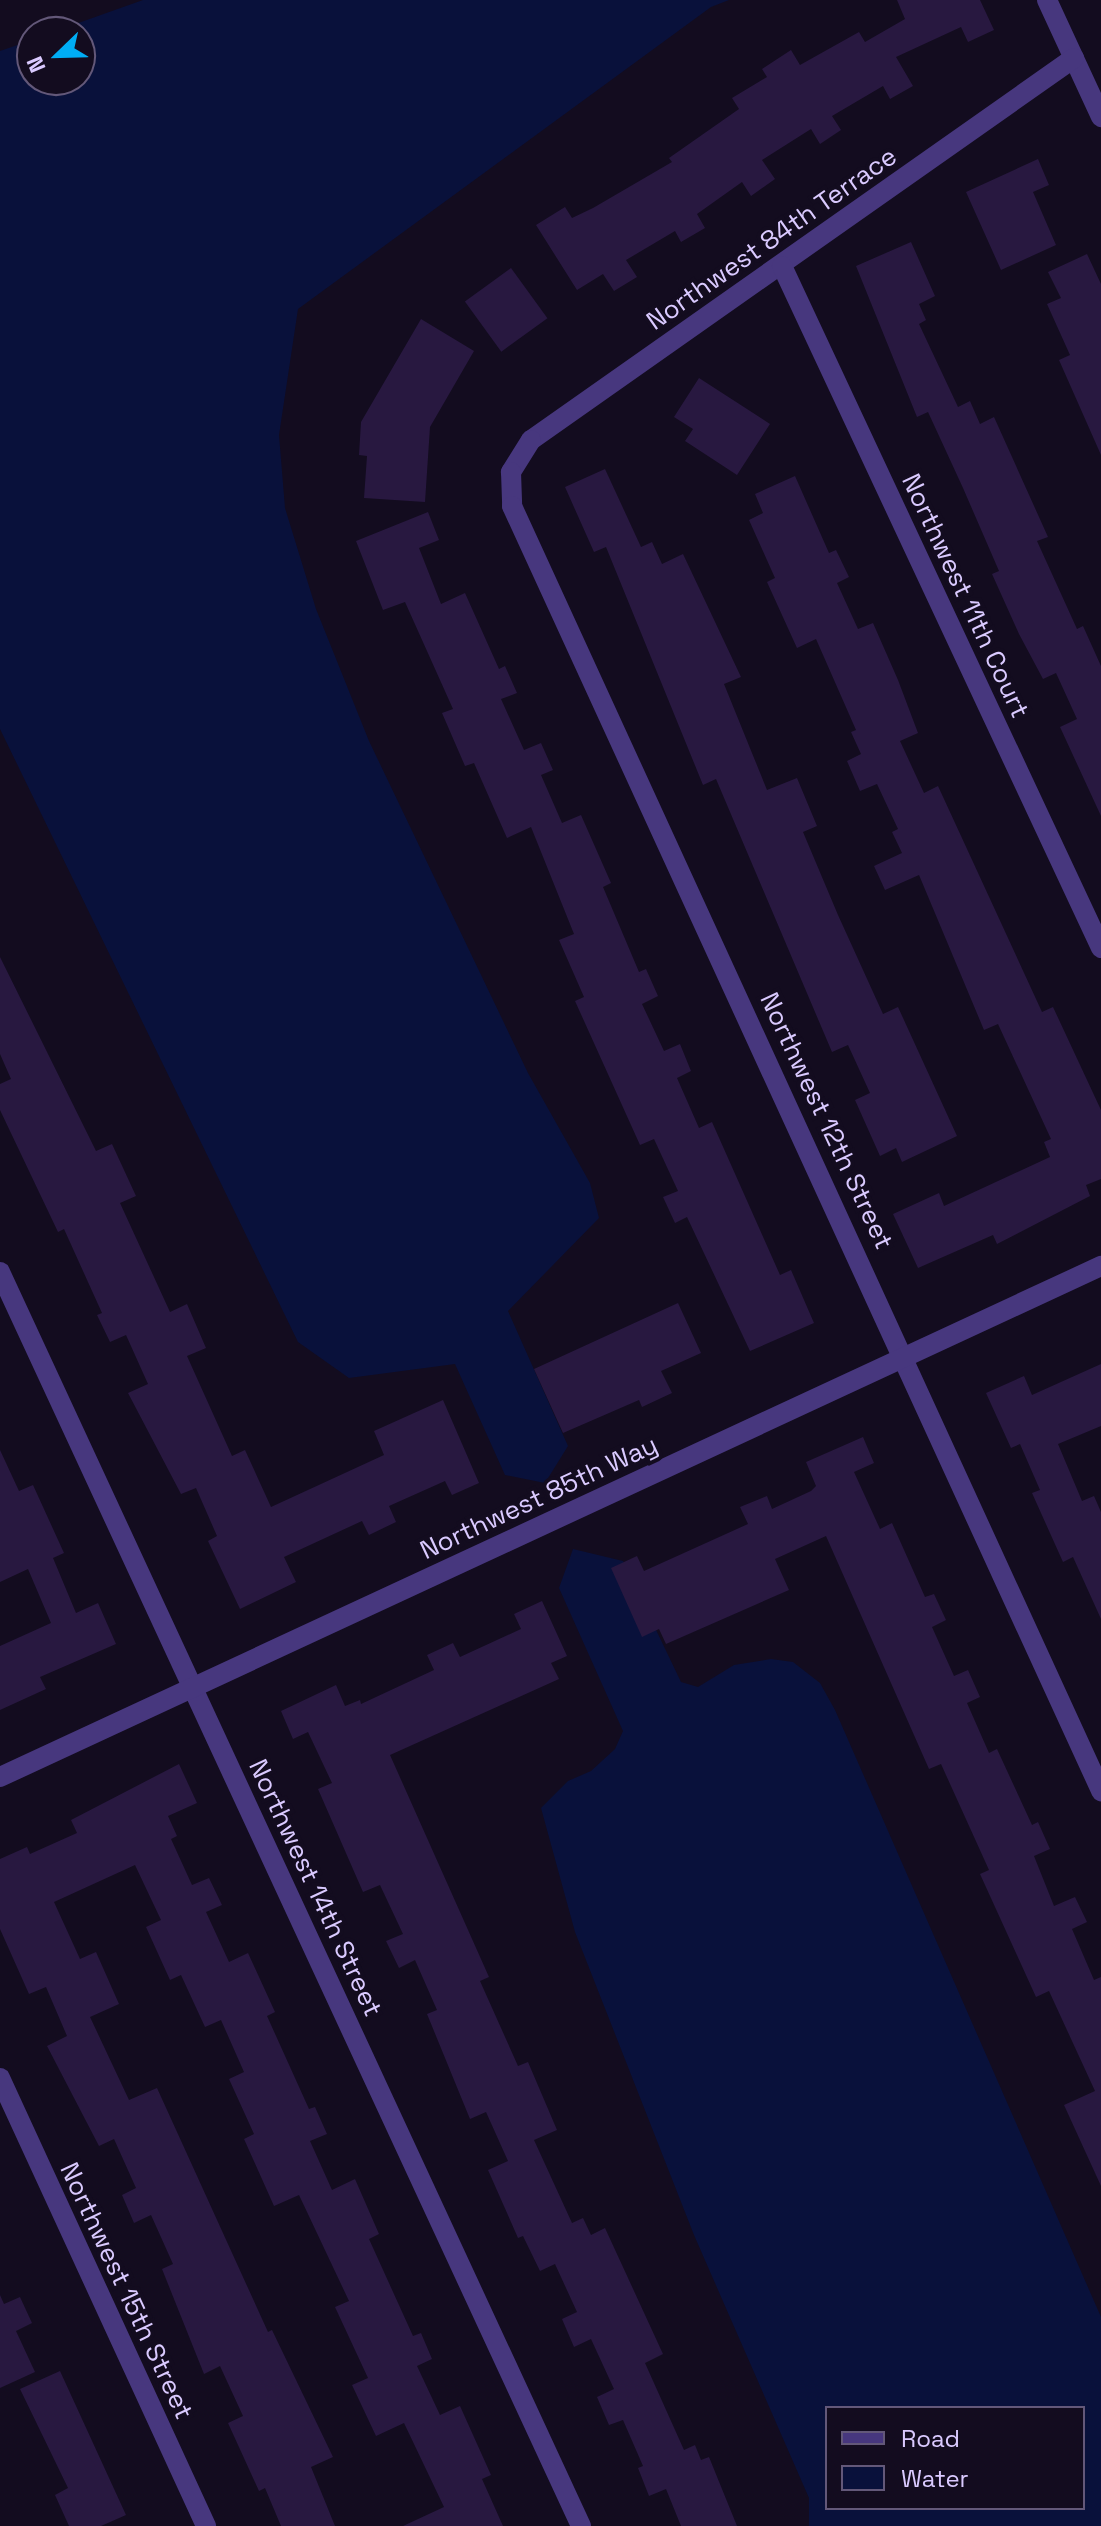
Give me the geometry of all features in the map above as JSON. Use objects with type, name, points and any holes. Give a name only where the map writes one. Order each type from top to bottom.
[{"type":"street","points":[[1047,0],[1101,117]]},
{"type":"street","name":"Northwest 84th Terrace","points":[[511,472],[531,440],[1074,58]]},
{"type":"street","name":"Northwest 11th Court","points":[[782,266],[1101,948]]},
{"type":"street","name":"Northwest 12th Street","points":[[511,472],[512,506],[906,1356],[1101,1791]]},
{"type":"street","name":"Northwest 85th Way","points":[[0,1777],[1101,1266]]},
{"type":"street","name":"Northwest 14th Street","points":[[0,1272],[581,2526]]},
{"type":"street","name":"Northwest 15th Street","points":[[0,2078],[206,2526]]},
{"type":"water","points":[[143,0],[729,0],[711,7],[298,309],[279,435],[285,508],[316,609],[369,741],[528,1073],[590,1183],[599,1218],[508,1311],[568,1446],[545,1483],[505,1475],[455,1364],[349,1378],[298,1342],[0,729],[0,51],[16,46],[16,96],[96,96],[96,17]]},
{"type":"water","points":[[573,1549],[623,1561],[681,1682],[698,1687],[734,1665],[771,1659],[793,1662],[820,1683],[835,1710],[1101,2317],[1101,2526],[809,2526],[809,2498],[694,2235],[575,1932],[541,1808],[568,1781],[591,1771],[615,1749],[623,1731],[559,1588]]},
{"type":"building","points":[[897,0],[980,0],[994,30],[968,42],[961,27],[896,57],[913,86],[890,99],[883,86],[832,116],[841,130],[820,144],[811,129],[762,160],[775,179],[751,196],[742,182],[697,214],[705,228],[681,242],[675,231],[626,260],[637,277],[614,291],[603,274],[577,290],[536,225],[565,207],[572,218],[672,162],[669,158],[739,109],[732,98],[767,77],[762,69],[791,50],[800,65],[859,32],[865,42],[905,19]]},
{"type":"building","points":[[1038,159],[1049,185],[1033,192],[1056,245],[1001,270],[966,192]]},
{"type":"building","points":[[911,242],[935,296],[919,304],[926,320],[919,324],[958,407],[970,401],[980,424],[994,417],[1048,537],[1037,541],[1077,629],[1083,626],[1101,666],[1101,816],[1060,727],[1077,719],[1056,673],[1043,679],[1019,634],[992,574],[999,571],[963,488],[928,412],[917,417],[856,266]]},
{"type":"building","points":[[1087,254],[1101,284],[1101,455],[1059,360],[1070,355],[1047,304],[1061,298],[1048,272]]},
{"type":"building","points":[[511,268],[547,318],[501,352],[465,302]]},
{"type":"building","points":[[421,319],[474,351],[430,427],[425,502],[364,498],[367,456],[359,455],[361,422]]},
{"type":"building","points":[[699,378],[770,424],[737,475],[685,441],[693,429],[674,417]]},
{"type":"building","points":[[605,469],[641,547],[652,542],[662,564],[683,554],[741,677],[724,684],[767,790],[797,778],[817,826],[803,832],[838,915],[883,1014],[898,1007],[957,1136],[902,1162],[896,1148],[880,1156],[855,1100],[870,1093],[848,1045],[832,1052],[716,779],[703,785],[606,547],[594,552],[565,487]]},
{"type":"building","points":[[795,476],[829,553],[836,550],[849,577],[837,583],[858,629],[873,623],[898,680],[918,733],[900,741],[924,793],[938,786],[1042,1012],[1053,1007],[1101,1110],[1101,1179],[1086,1185],[1090,1196],[997,1244],[993,1235],[918,1268],[893,1214],[939,1193],[944,1206],[1050,1157],[1044,1142],[1051,1139],[998,1024],[984,1030],[919,875],[885,890],[874,866],[902,853],[892,832],[898,829],[877,784],[860,791],[847,761],[861,754],[851,732],[856,730],[816,639],[797,648],[767,582],[775,578],[749,520],[763,513],[755,494]]},
{"type":"building","points":[[428,512],[439,540],[419,548],[441,604],[465,593],[499,669],[505,666],[517,693],[501,699],[524,750],[541,743],[553,770],[541,775],[562,823],[581,815],[611,883],[603,887],[639,972],[646,969],[658,996],[642,1004],[664,1051],[680,1044],[691,1071],[677,1078],[699,1128],[712,1122],[780,1275],[791,1270],[814,1323],[750,1351],[687,1217],[675,1223],[663,1197],[678,1191],[654,1139],[640,1145],[575,1001],[584,997],[559,940],[574,934],[531,827],[507,838],[474,763],[465,766],[442,713],[453,709],[405,602],[383,610],[356,541]]},
{"type":"building","points":[[0,957],[96,1151],[112,1144],[136,1196],[120,1203],[170,1312],[187,1304],[206,1348],[187,1356],[232,1456],[245,1450],[271,1507],[384,1455],[374,1431],[443,1400],[479,1483],[452,1495],[445,1481],[389,1506],[396,1522],[369,1535],[362,1521],[284,1557],[296,1582],[240,1609],[208,1541],[217,1536],[196,1488],[181,1494],[128,1393],[148,1384],[126,1335],[110,1342],[97,1315],[102,1313],[64,1229],[58,1232],[0,1110],[0,1084],[11,1079],[0,1054]]},
{"type":"building","points":[[678,1303],[701,1353],[661,1371],[672,1393],[642,1407],[639,1400],[563,1433],[534,1369]]},
{"type":"building","points":[[1101,1364],[1101,1426],[1058,1444],[1082,1501],[1094,1496],[1101,1512],[1101,1619],[1073,1557],[1063,1562],[1032,1493],[1040,1490],[1020,1444],[1011,1448],[986,1393],[1024,1376],[1032,1395]]},
{"type":"building","points":[[863,1437],[874,1463],[854,1472],[880,1529],[892,1523],[925,1597],[934,1594],[946,1620],[932,1627],[954,1676],[968,1670],[980,1697],[967,1703],[989,1753],[997,1749],[1032,1825],[1038,1822],[1050,1849],[1034,1856],[1054,1906],[1075,1897],[1087,1922],[1072,1929],[1094,1980],[1101,1977],[1101,2186],[1064,2105],[1095,2091],[1049,1991],[1036,1997],[980,1874],[989,1870],[941,1764],[929,1769],[826,1536],[775,1559],[789,1590],[666,1644],[659,1629],[642,1637],[611,1568],[637,1556],[644,1571],[748,1524],[740,1507],[767,1496],[772,1509],[811,1491],[816,1486],[806,1462]]},
{"type":"building","points":[[0,1450],[19,1491],[33,1485],[64,1553],[53,1558],[76,1613],[98,1603],[116,1644],[40,1677],[46,1689],[0,1710],[0,1646],[51,1623],[28,1569],[0,1582]]},
{"type":"building","points":[[542,1601],[567,1656],[551,1663],[559,1679],[390,1755],[489,1977],[480,1981],[518,2066],[528,2062],[557,2130],[534,2140],[572,2223],[583,2218],[591,2235],[605,2228],[663,2354],[645,2363],[684,2450],[695,2445],[701,2460],[709,2457],[737,2526],[681,2526],[666,2489],[649,2496],[638,2468],[643,2466],[623,2420],[609,2425],[597,2397],[614,2389],[591,2339],[574,2347],[562,2319],[577,2312],[555,2264],[540,2271],[523,2236],[518,2238],[488,2170],[508,2161],[486,2112],[470,2119],[427,2014],[437,2010],[415,1960],[399,1968],[386,1941],[403,1934],[380,1885],[363,1892],[318,1789],[332,1783],[308,1732],[293,1739],[281,1711],[336,1685],[345,1706],[360,1700],[361,1704],[434,1670],[427,1655],[453,1643],[460,1657],[521,1629],[514,1614]]},
{"type":"building","points":[[179,1764],[197,1803],[168,1816],[177,1836],[171,1839],[192,1885],[209,1878],[222,1905],[206,1912],[229,1962],[248,1953],[275,2012],[267,2016],[309,2109],[315,2107],[327,2134],[310,2141],[332,2190],[355,2179],[379,2234],[369,2239],[413,2336],[421,2333],[432,2359],[417,2366],[440,2415],[460,2406],[491,2475],[482,2479],[503,2526],[403,2526],[444,2507],[404,2423],[376,2436],[352,2385],[368,2378],[335,2307],[349,2301],[299,2195],[274,2206],[244,2139],[254,2134],[229,2079],[244,2072],[221,2020],[205,2027],[181,1975],[170,1980],[146,1927],[161,1920],[135,1865],[54,1902],[80,1959],[96,1952],[119,2004],[90,2017],[129,2100],[157,2088],[268,2332],[272,2330],[333,2457],[311,2467],[335,2526],[281,2526],[265,2488],[259,2491],[228,2423],[243,2416],[220,2366],[204,2374],[162,2269],[173,2264],[151,2215],[134,2223],[122,2195],[136,2188],[114,2139],[99,2146],[47,2046],[67,2036],[46,1987],[29,1994],[0,1929],[0,1859],[27,1847],[30,1854],[77,1833],[71,1820]]},
{"type":"building","points":[[0,2295],[4,2304],[20,2297],[32,2323],[16,2331],[35,2372],[0,2388]]},
{"type":"building","points":[[60,2371],[126,2515],[101,2526],[69,2526],[55,2495],[68,2488],[20,2389]]}]
